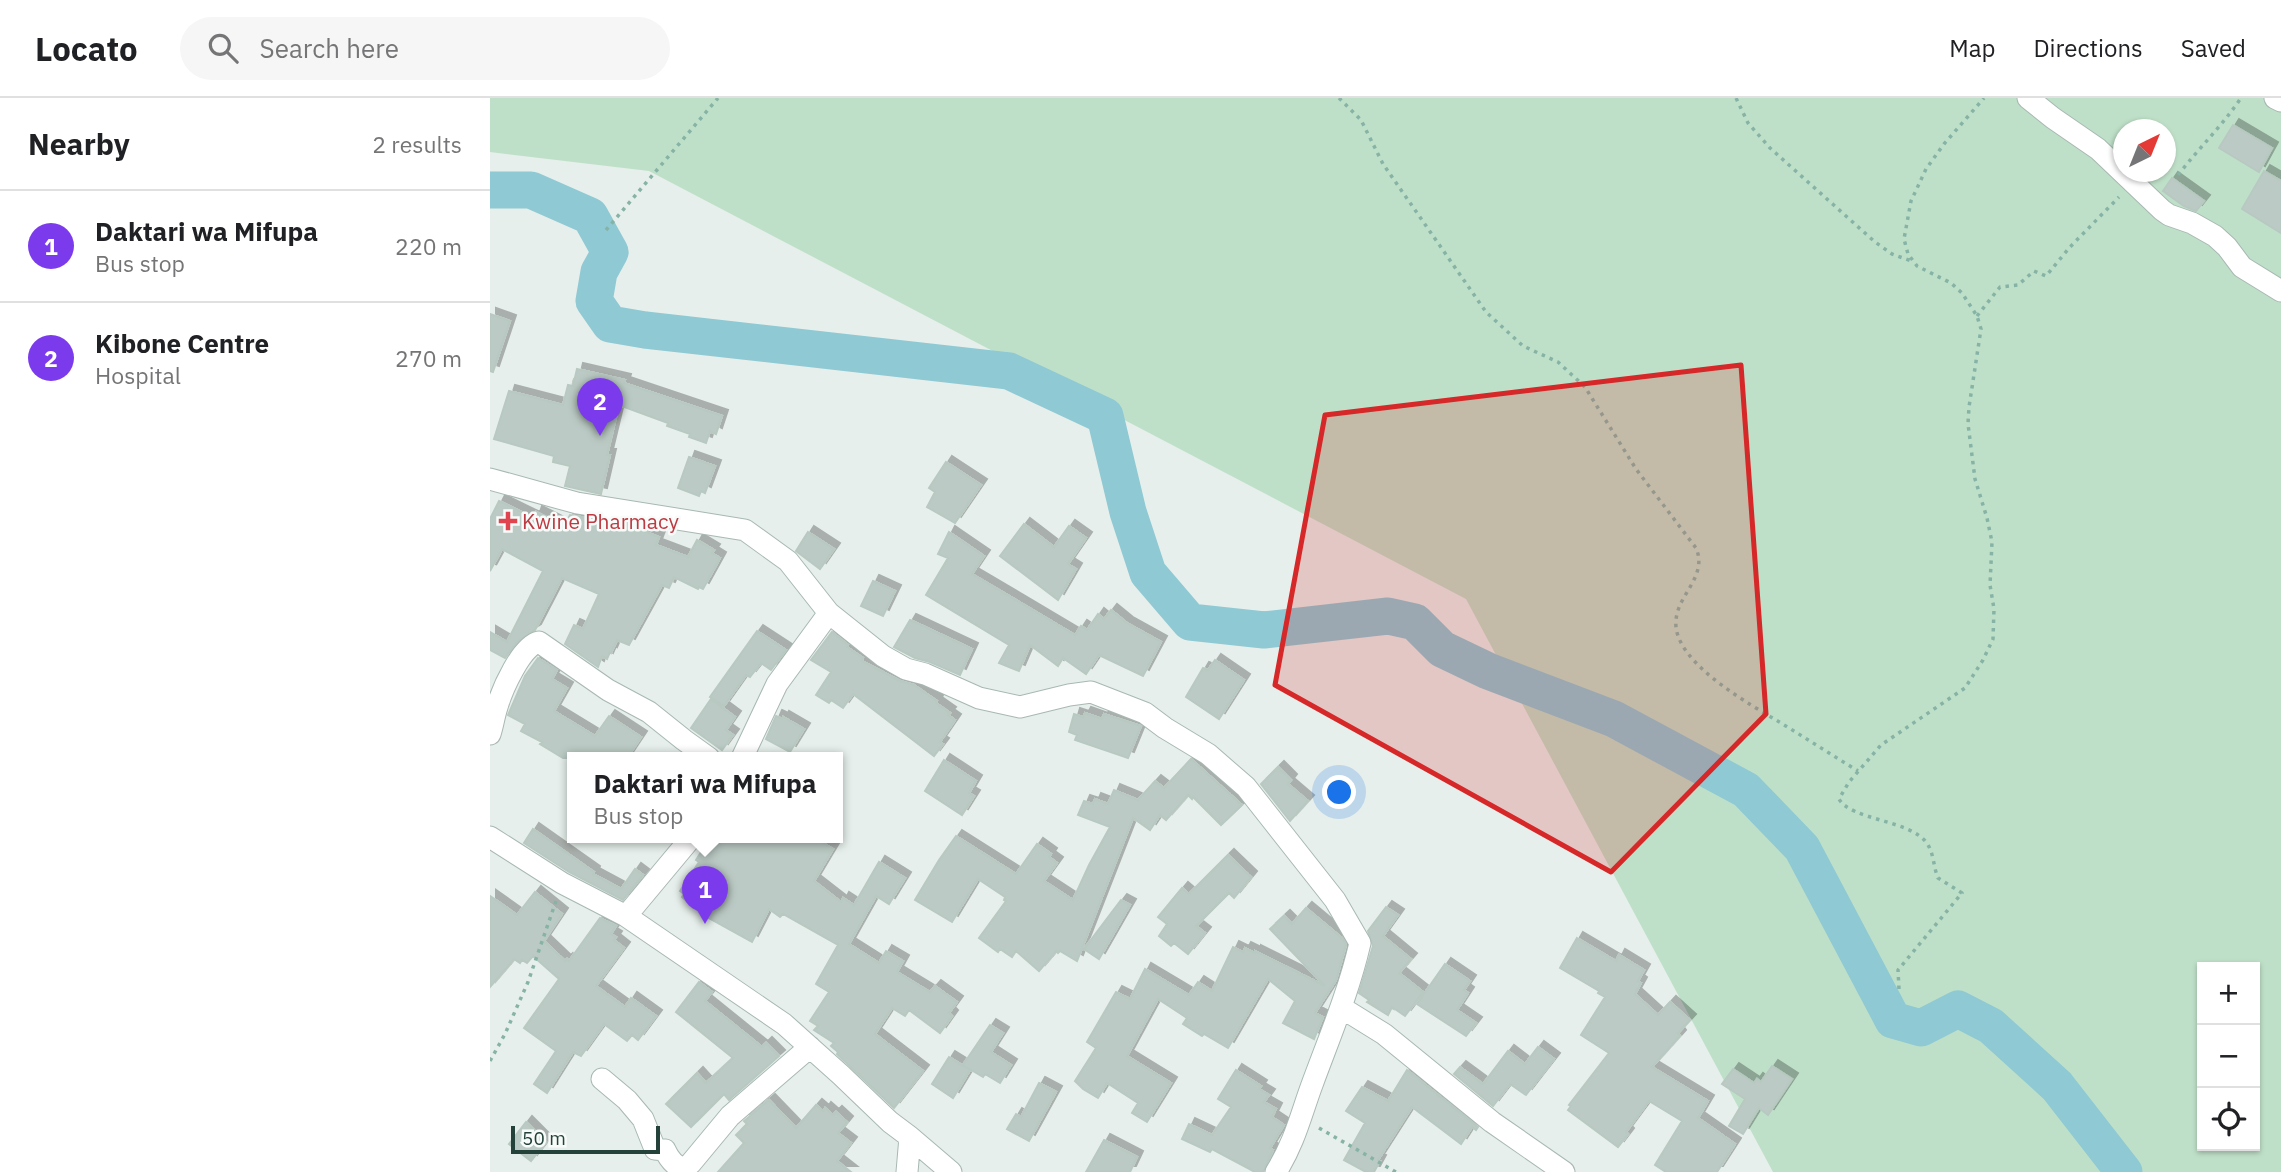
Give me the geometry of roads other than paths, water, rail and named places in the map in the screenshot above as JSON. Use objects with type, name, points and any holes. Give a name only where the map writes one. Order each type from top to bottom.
[{"type":"street","points":[[2028,98],[2098,149],[2169,215],[2183,219],[2214,236],[2227,247],[2242,267],[2281,291]]},
{"type":"street","points":[[2275,98],[2281,101]]},
{"type":"street","points":[[490,480],[577,503],[745,530],[788,561],[829,613],[883,656],[906,668],[979,698],[1020,707],[1091,692],[1145,713],[1208,754],[1246,787],[1335,900],[1360,943],[1342,1008],[1290,1151],[1276,1172]]},
{"type":"street","points":[[745,752],[778,684],[829,613]]},
{"type":"street","points":[[490,734],[497,707],[515,667],[524,652],[533,643],[539,642],[608,690],[649,712],[701,752]]},
{"type":"street","points":[[490,836],[562,883],[626,916],[784,1024],[890,1122],[951,1172]]},
{"type":"street","points":[[626,916],[687,843]]},
{"type":"street","points":[[1342,1008],[1384,1034],[1492,1122],[1564,1172]]},
{"type":"street","points":[[602,1079],[627,1100],[643,1119],[656,1149],[665,1150],[669,1160],[684,1169],[730,1116],[810,1047]]},
{"type":"street","points":[[907,1172],[910,1137]]},
{"type":"waterway","points":[[490,190],[531,190],[590,216],[610,252],[599,272],[594,301],[610,324],[1009,371],[1105,416],[1128,512],[1148,573],[1190,622],[1264,630],[1388,616],[1415,622],[1442,649],[1488,671],[1614,719],[1746,790],[1802,848],[1893,1020],[1921,1028],[1958,1009],[1991,1026],[2057,1086],[2124,1172]]},
{"type":"place","name":"Kibone Centre","points":[[600,436]]},
{"type":"place","name":"Kwine Pharmacy","points":[[508,521]]},
{"type":"place","name":"Daktari wa Mifupa","points":[[705,924]]}]
